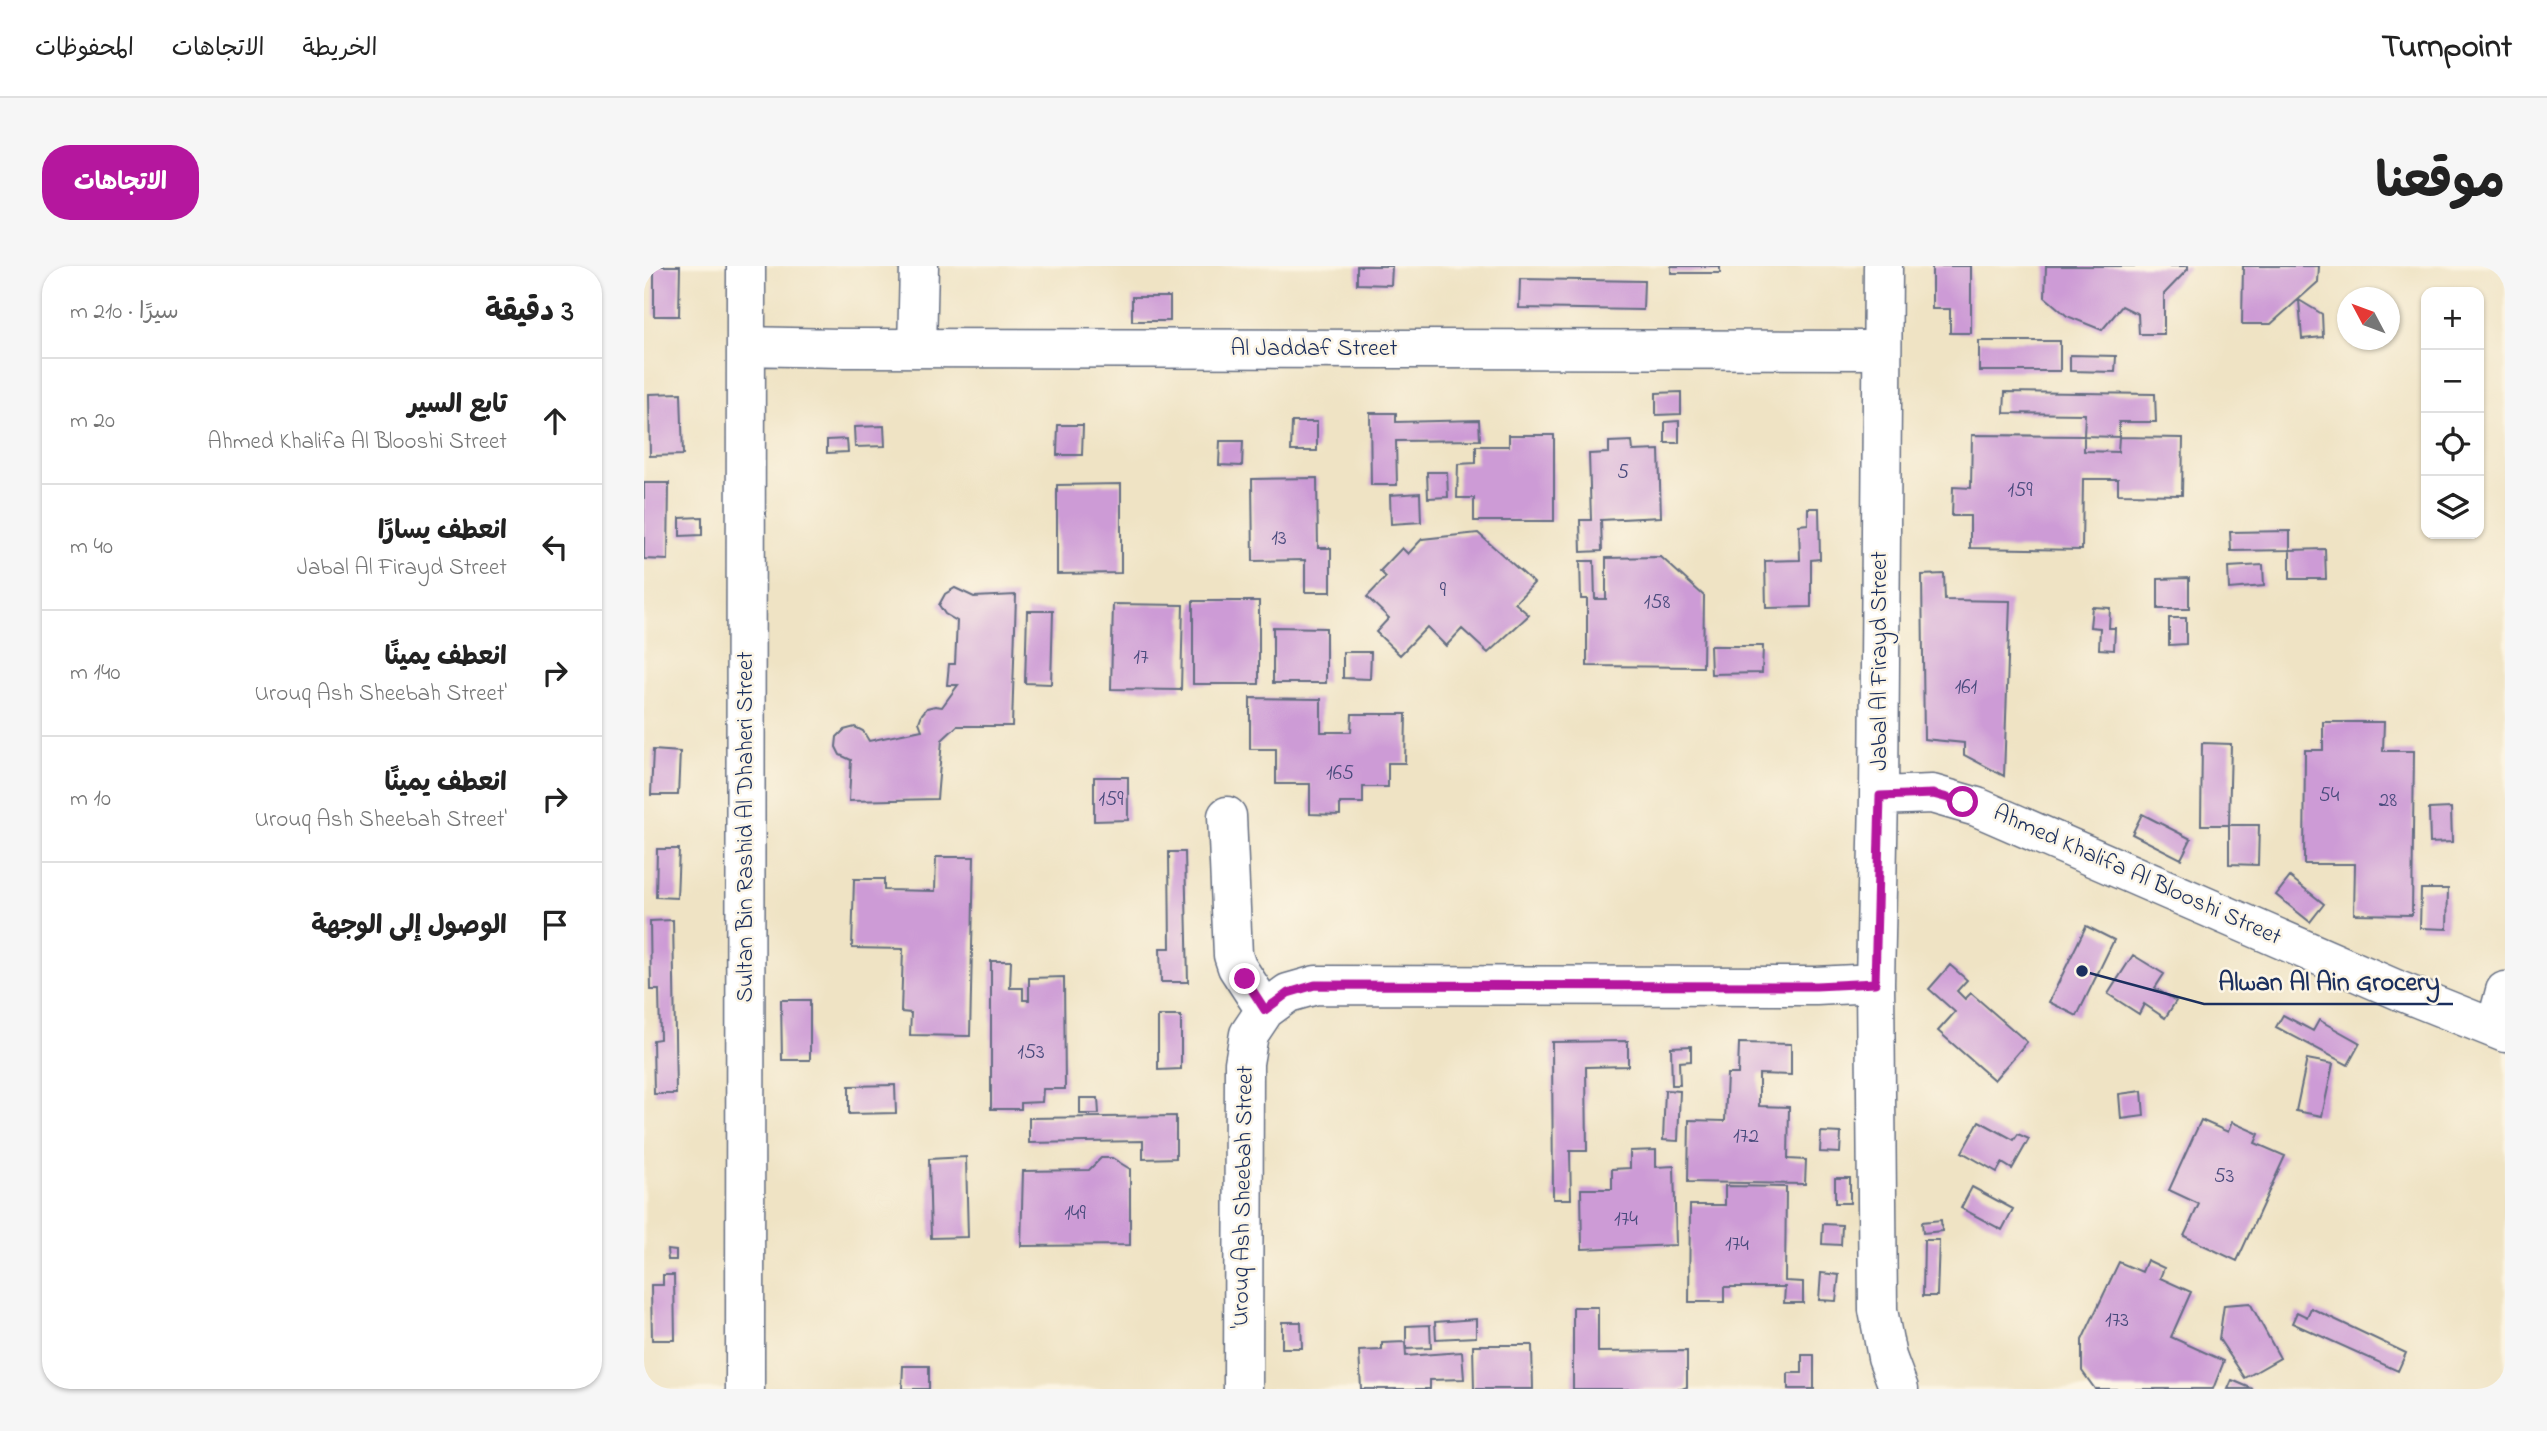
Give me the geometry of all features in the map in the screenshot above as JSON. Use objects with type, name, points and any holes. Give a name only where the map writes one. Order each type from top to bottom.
[{"type":"street","name":"Sultan Bin Rashid Al Dhaheri Street","points":[[745,1389],[746,266]]},
{"type":"street","points":[[917,348],[919,266]]},
{"type":"street","name":"Jabal Al Firayd Street","points":[[1883,266],[1880,796],[1875,983],[1878,1310],[1887,1357],[1899,1389]]},
{"type":"street","name":"Al Jaddaf Street","points":[[747,346],[1881,350]]},
{"type":"street","name":"Ahmed Khalifa Al Blooshi Street","points":[[1880,796],[1933,794],[1977,807],[2400,991],[2500,1031]]},
{"type":"street","points":[[1227,817],[1233,955],[1237,967],[1265,1010]]},
{"type":"street","name":"'Urouq Ash Sheebah Street","points":[[1243,1389],[1244,1063],[1249,1034],[1265,1010],[1288,993],[1315,985],[1816,986],[1875,983]]},
{"type":"street","points":[[2500,1031],[2505,991]]},
{"type":"building","points":[[654,266],[680,266],[679,316],[654,316]]},
{"type":"building","points":[[1357,266],[1392,266],[1391,285],[1357,284]]},
{"type":"building","points":[[1671,266],[1720,266],[1720,273],[1671,273]]},
{"type":"building","points":[[1932,266],[1971,266],[1971,333],[1950,333],[1950,309],[1932,309]]},
{"type":"building","points":[[2046,266],[2188,266],[2188,269],[2164,294],[2164,334],[2139,334],[2138,314],[2122,306],[2102,330],[2067,316],[2045,297]]},
{"type":"building","points":[[2243,266],[2319,266],[2318,282],[2271,324],[2242,324]]},
{"type":"building","points":[[1520,279],[1644,281],[1643,310],[1519,308]]},
{"type":"building","points":[[1132,297],[1170,297],[1170,321],[1132,321]]},
{"type":"building","points":[[2299,300],[2322,314],[2323,337],[2302,339]]},
{"type":"building","points":[[1979,341],[2060,341],[2060,371],[1979,371]]},
{"type":"building","points":[[2070,355],[2116,356],[2115,372],[2070,371]]},
{"type":"building","points":[[1681,392],[1681,414],[1656,415],[1656,393]]},
{"type":"building","points":[[2005,392],[2155,394],[2156,422],[2119,422],[2119,437],[2084,436],[2085,414],[2004,413]]},
{"type":"building","points":[[681,393],[683,455],[650,456],[649,394]]},
{"type":"building","points":[[1370,413],[1396,413],[1396,422],[1479,420],[1480,440],[1396,441],[1397,485],[1371,485]]},
{"type":"building","points":[[1679,421],[1679,443],[1665,443],[1665,422]]},
{"type":"building","points":[[1292,422],[1317,422],[1317,451],[1291,451]]},
{"type":"building","points":[[1058,425],[1083,425],[1082,455],[1057,455]]},
{"type":"building","points":[[884,426],[885,446],[855,447],[854,427]]},
{"type":"building","points":[[1509,435],[1554,435],[1554,521],[1474,521],[1474,498],[1457,498],[1458,464],[1476,463],[1476,446],[1509,446]]},
{"type":"building","points":[[1972,435],[2084,436],[2084,451],[2118,452],[2119,437],[2183,438],[2182,495],[2118,494],[2118,479],[2083,479],[2082,550],[1970,548],[1970,516],[1952,516],[1953,487],[1971,488]]},
{"type":"building","points":[[847,439],[848,452],[827,453],[827,440]]},
{"type":"building","points":[[1220,441],[1243,441],[1242,466],[1219,465]]},
{"type":"building","points":[[1632,441],[1633,451],[1659,450],[1661,517],[1601,520],[1602,551],[1581,552],[1580,520],[1591,520],[1589,454],[1609,453],[1609,442]]},
{"type":"building","points":[[1427,472],[1447,472],[1448,497],[1428,498]]},
{"type":"building","points":[[1317,478],[1318,548],[1331,548],[1331,592],[1305,592],[1305,560],[1253,561],[1252,479]]},
{"type":"building","points":[[644,483],[669,483],[668,560],[644,559]]},
{"type":"building","points":[[1121,484],[1121,573],[1057,574],[1057,485]]},
{"type":"building","points":[[1420,493],[1421,522],[1391,524],[1390,495]]},
{"type":"building","points":[[1808,508],[1819,508],[1820,559],[1811,560],[1811,607],[1766,608],[1765,561],[1800,560],[1799,525],[1808,524]]},
{"type":"building","points":[[702,517],[702,535],[680,536],[680,518]]},
{"type":"building","points":[[2290,531],[2290,550],[2231,551],[2230,532]]},
{"type":"building","points":[[1478,533],[1534,583],[1515,603],[1529,615],[1488,653],[1462,629],[1446,646],[1427,627],[1400,655],[1376,632],[1389,618],[1367,597],[1386,577],[1380,571],[1402,548],[1408,554],[1422,539]]},
{"type":"building","points":[[2325,549],[2326,579],[2290,579],[2290,550]]},
{"type":"building","points":[[1661,557],[1704,596],[1703,667],[1587,666],[1587,599],[1581,599],[1580,561],[1594,561],[1595,599],[1606,599],[1606,558]]},
{"type":"building","points":[[2263,565],[2264,586],[2229,589],[2228,567]]},
{"type":"building","points":[[1944,574],[1945,600],[2010,601],[2004,776],[1964,755],[1964,743],[1924,739],[1922,575]]},
{"type":"building","points":[[2189,578],[2189,609],[2158,609],[2158,579]]},
{"type":"building","points":[[955,588],[974,597],[1016,595],[1012,726],[957,726],[942,740],[937,799],[849,801],[851,760],[840,755],[836,747],[837,737],[844,730],[855,727],[863,731],[869,741],[922,730],[919,722],[922,714],[927,708],[942,707],[958,685],[947,685],[949,664],[955,664],[957,621],[945,614],[939,605],[945,594]]},
{"type":"building","points":[[1193,601],[1259,601],[1259,684],[1193,684]]},
{"type":"building","points":[[1113,604],[1183,605],[1181,690],[1111,689]]},
{"type":"building","points":[[2092,607],[2110,608],[2109,628],[2115,628],[2114,650],[2099,649],[2100,628],[2090,627]]},
{"type":"building","points":[[1027,611],[1053,611],[1051,684],[1025,683]]},
{"type":"building","points":[[2169,618],[2186,618],[2186,644],[2169,645]]},
{"type":"building","points":[[1273,627],[1326,628],[1326,683],[1273,683]]},
{"type":"building","points":[[1710,646],[1763,646],[1762,673],[1711,674]]},
{"type":"building","points":[[1343,652],[1371,652],[1370,679],[1343,678]]},
{"type":"building","points":[[1250,698],[1321,699],[1321,732],[1351,732],[1352,714],[1406,714],[1405,763],[1388,763],[1388,787],[1363,787],[1363,803],[1340,803],[1340,815],[1310,814],[1310,784],[1276,784],[1276,749],[1250,749]]},
{"type":"building","points":[[2323,722],[2384,722],[2383,751],[2414,751],[2412,915],[2354,914],[2355,864],[2304,864],[2305,750],[2323,750]]},
{"type":"building","points":[[2202,743],[2231,744],[2229,825],[2201,825]]},
{"type":"building","points":[[653,750],[680,752],[678,795],[651,795]]},
{"type":"building","points":[[1094,777],[1128,777],[1128,820],[1094,821]]},
{"type":"building","points":[[2451,808],[2452,842],[2430,843],[2429,809]]},
{"type":"building","points":[[2142,814],[2191,839],[2181,859],[2132,834]]},
{"type":"building","points":[[2229,825],[2259,825],[2258,865],[2229,864]]},
{"type":"building","points":[[657,849],[679,849],[677,898],[656,897]]},
{"type":"building","points":[[1169,852],[1185,852],[1188,982],[1161,982],[1160,948],[1170,948]]},
{"type":"building","points":[[936,857],[974,857],[970,1036],[910,1035],[911,1013],[901,1012],[903,949],[852,948],[854,879],[884,879],[884,890],[935,891]]},
{"type":"building","points":[[2290,877],[2324,904],[2310,922],[2276,895]]},
{"type":"building","points":[[2421,889],[2448,889],[2447,929],[2420,928]]},
{"type":"building","points":[[673,920],[676,1094],[654,1094],[653,1040],[660,1039],[659,990],[651,990],[650,921]]},
{"type":"building","points":[[2086,926],[2114,940],[2077,1016],[2049,1002]]},
{"type":"building","points":[[2133,955],[2164,974],[2155,988],[2176,1001],[2165,1018],[2144,1004],[2139,1014],[2108,994]]},
{"type":"building","points":[[991,961],[1011,961],[1010,988],[1023,988],[1023,1000],[1029,1000],[1029,978],[1064,977],[1065,1089],[1043,1089],[1042,1102],[1021,1103],[1021,1109],[991,1109]]},
{"type":"building","points":[[1950,965],[1967,980],[1957,991],[1965,999],[1971,993],[2027,1042],[1994,1080],[1938,1031],[1955,1012],[1929,989]]},
{"type":"building","points":[[781,1000],[810,1000],[810,1060],[782,1060]]},
{"type":"building","points":[[2283,1015],[2313,1031],[2319,1020],[2360,1043],[2348,1065],[2276,1027]]},
{"type":"building","points":[[1158,1016],[1181,1016],[1181,1069],[1158,1070]]},
{"type":"building","points":[[1628,1041],[1628,1066],[1586,1067],[1587,1151],[1570,1151],[1571,1199],[1553,1199],[1552,1042]]},
{"type":"building","points":[[1739,1043],[1791,1044],[1791,1075],[1759,1074],[1759,1106],[1789,1107],[1788,1159],[1806,1160],[1805,1184],[1688,1182],[1689,1120],[1725,1121],[1727,1074],[1738,1074]]},
{"type":"building","points":[[1691,1046],[1691,1061],[1679,1062],[1680,1085],[1672,1085],[1671,1047]]},
{"type":"building","points":[[2307,1059],[2333,1064],[2322,1116],[2296,1111]]},
{"type":"building","points":[[895,1085],[896,1113],[849,1114],[849,1086]]},
{"type":"building","points":[[1665,1090],[1680,1091],[1678,1141],[1663,1140]]},
{"type":"building","points":[[2142,1091],[2144,1116],[2121,1119],[2119,1094]]},
{"type":"building","points":[[1080,1098],[1098,1098],[1099,1114],[1080,1114]]},
{"type":"building","points":[[1176,1116],[1176,1158],[1143,1159],[1143,1141],[1029,1143],[1029,1118]]},
{"type":"building","points":[[2201,1120],[2228,1132],[2232,1122],[2259,1134],[2255,1143],[2285,1156],[2237,1261],[2184,1236],[2199,1204],[2169,1190]]},
{"type":"building","points":[[1979,1121],[2014,1140],[2018,1134],[2029,1139],[2012,1169],[2002,1163],[1997,1172],[1962,1152]]},
{"type":"building","points":[[1821,1132],[1841,1133],[1840,1153],[1820,1152]]},
{"type":"building","points":[[1656,1150],[1656,1167],[1674,1166],[1676,1245],[1582,1249],[1581,1189],[1612,1189],[1612,1169],[1630,1168],[1630,1151]]},
{"type":"building","points":[[966,1157],[968,1237],[931,1238],[929,1159]]},
{"type":"building","points":[[1101,1158],[1112,1158],[1130,1169],[1130,1245],[1021,1246],[1023,1171],[1089,1170]]},
{"type":"building","points":[[1835,1178],[1850,1178],[1850,1203],[1835,1203]]},
{"type":"building","points":[[1725,1186],[1786,1187],[1785,1281],[1803,1282],[1803,1303],[1784,1303],[1785,1287],[1724,1287],[1724,1302],[1689,1302],[1690,1205],[1725,1205]]},
{"type":"building","points":[[1972,1187],[2013,1209],[2002,1230],[1961,1208]]},
{"type":"building","points":[[1941,1220],[1942,1231],[1923,1233],[1922,1222]]},
{"type":"building","points":[[1823,1224],[1842,1225],[1841,1245],[1822,1244]]},
{"type":"building","points":[[1924,1240],[1939,1240],[1937,1296],[1923,1296]]},
{"type":"building","points":[[667,1250],[676,1251],[676,1260],[668,1260]]},
{"type":"building","points":[[2147,1260],[2164,1268],[2160,1278],[2191,1292],[2171,1337],[2224,1361],[2213,1389],[2095,1389],[2082,1371],[2082,1340],[2119,1262],[2142,1272]]},
{"type":"building","points":[[1821,1273],[1839,1275],[1836,1301],[1819,1300]]},
{"type":"building","points":[[663,1275],[674,1275],[675,1340],[652,1340],[651,1285],[663,1285]]},
{"type":"building","points":[[2250,1303],[2280,1358],[2245,1378],[2219,1339],[2224,1305]]},
{"type":"building","points":[[1573,1307],[1598,1307],[1598,1352],[1687,1351],[1687,1387],[1573,1389]]},
{"type":"building","points":[[2311,1308],[2406,1353],[2398,1371],[2292,1323],[2297,1312],[2307,1317]]},
{"type":"building","points":[[1476,1319],[1476,1337],[1436,1339],[1435,1322]]},
{"type":"building","points":[[1282,1322],[1301,1322],[1302,1348],[1282,1348]]},
{"type":"building","points":[[1430,1325],[1431,1348],[1406,1349],[1406,1326]]},
{"type":"building","points":[[1405,1342],[1406,1356],[1462,1352],[1464,1379],[1430,1380],[1430,1389],[1361,1389],[1359,1351],[1382,1350],[1382,1343]]},
{"type":"building","points":[[1473,1345],[1532,1345],[1533,1389],[1474,1389]]},
{"type":"building","points":[[1802,1355],[1814,1355],[1814,1389],[1788,1389],[1788,1373],[1802,1373]]},
{"type":"building","points":[[903,1366],[929,1366],[929,1389],[902,1389]]},
{"type":"building","points":[[2232,1380],[2253,1389],[2228,1389]]},
{"type":"place","name":"Alwan Al Ain Grocery","points":[[2082,971]]},
{"type":"route","points":[[1245,979],[1265,1010],[1288,993],[1315,985],[1816,986],[1875,983],[1880,796],[1933,794],[1963,802]]}]
